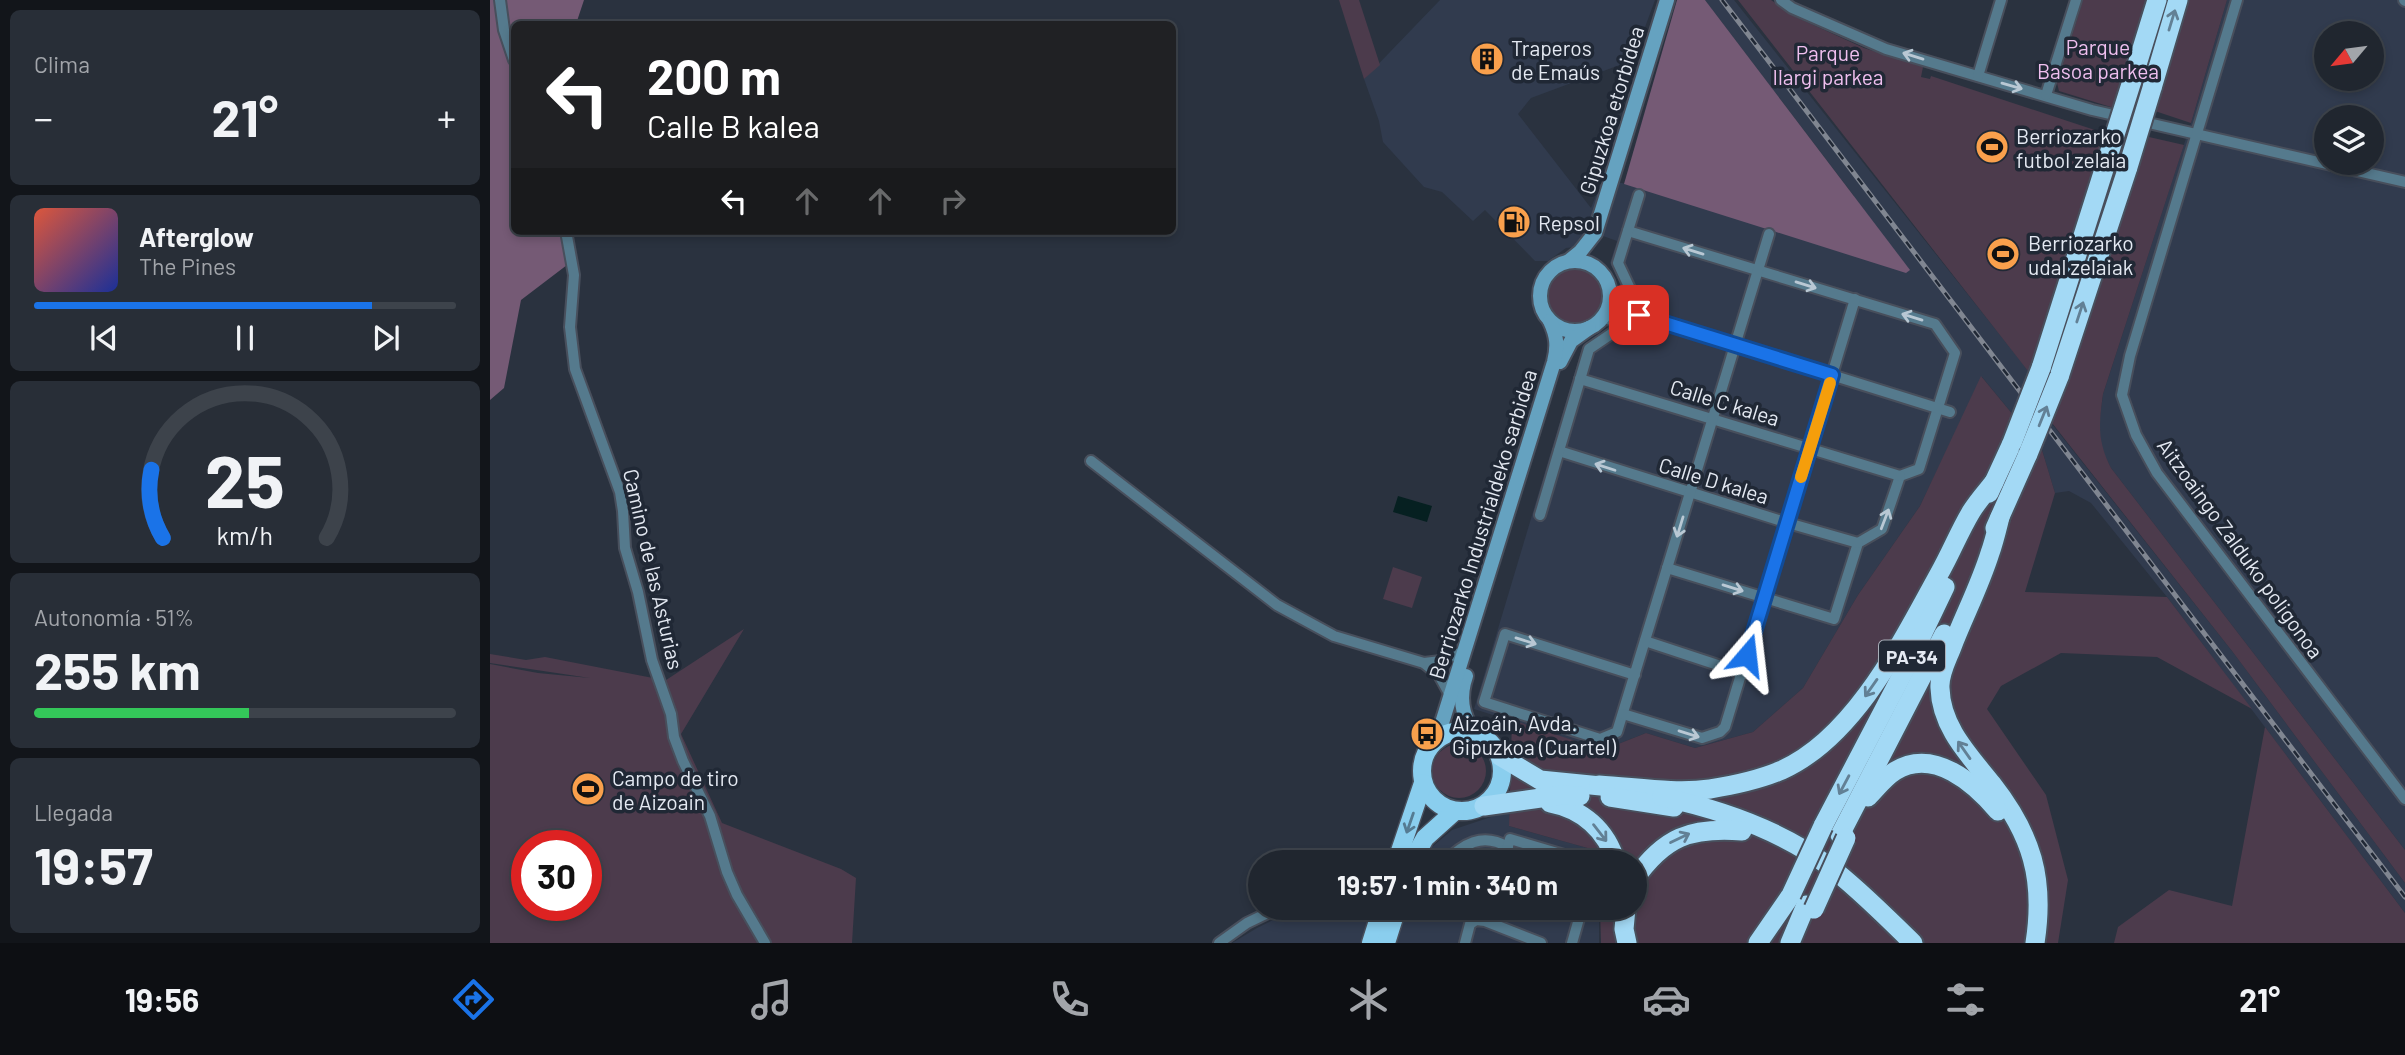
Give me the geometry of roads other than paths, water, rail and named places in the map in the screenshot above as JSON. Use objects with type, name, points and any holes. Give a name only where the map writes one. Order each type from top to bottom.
[{"type":"highway","name":"PA-34","points":[[2050,372],[2107,160],[2157,0]]},
{"type":"highway","name":"PA-34","points":[[1845,832],[1928,669],[2000,517],[2020,449],[2128,167],[2178,0]]},
{"type":"highway","name":"PA-34","points":[[1803,903],[1823,825],[1911,658],[1994,482],[2020,449]]},
{"type":"highway","points":[[1500,756],[1540,780],[1669,790],[1708,789],[1751,781],[1784,769],[1830,736],[1867,693],[1933,584],[1972,511],[1994,482]]},
{"type":"highway","points":[[2000,517],[1990,554],[1950,650],[1940,686],[1942,706],[1949,726],[1965,752],[2017,818],[2030,846],[2039,902],[2035,943]]},
{"type":"highway","points":[[1400,850],[1423,783],[1423,759],[1428,748],[1437,739],[1458,731],[1473,731],[1492,744],[1500,756],[1503,769],[1501,783],[1484,806]]},
{"type":"highway","points":[[1768,943],[1803,903],[1845,832],[1884,779],[1898,769],[1914,764],[1933,765],[1954,771],[1975,786],[2003,816],[2017,840],[2025,866],[2029,895],[2029,917],[2020,943]]},
{"type":"highway","points":[[1423,783],[1435,802],[1455,811],[1562,795],[1618,798],[1660,804],[1706,817],[1787,850],[1824,872],[1907,943]]},
{"type":"highway","points":[[1599,785],[1699,806],[1744,821],[1793,845],[1828,865],[1852,885],[1907,943]]},
{"type":"highway","points":[[1528,799],[1567,806],[1588,818],[1612,850]]},
{"type":"highway","points":[[1418,850],[1425,838],[1455,811]]},
{"type":"highway","points":[[1647,862],[1666,845],[1687,834],[1718,829],[1741,831]]},
{"type":"highway","points":[[1758,943],[1803,903]]},
{"type":"highway","points":[[1790,943],[1803,903]]},
{"type":"highway","points":[[1799,943],[1803,903]]},
{"type":"highway","points":[[1371,943],[1378,920]]},
{"type":"highway","points":[[1386,943],[1393,920]]},
{"type":"highway","points":[[1618,920],[1618,943]]},
{"type":"highway","points":[[1625,920],[1627,943]]},
{"type":"main road","name":"Gipuzkoa etorbidea","points":[[1598,270],[1594,253],[1595,233],[1667,0]]},
{"type":"main road","name":"Gipuzkoa etorbidea","points":[[1569,261],[1595,233]]},
{"type":"main road","points":[[1569,261],[1580,261],[1598,270],[1606,279],[1610,296],[1602,318],[1589,328],[1568,331],[1550,321],[1539,301],[1539,290],[1550,270],[1569,261]]},
{"type":"main road","name":"Berriozarko Industrialdeko sarbidea","points":[[1437,739],[1558,348],[1557,336],[1550,321]]},
{"type":"main road","name":"Berriozarko Industrialdeko sarbidea","points":[[1473,731],[1464,713],[1461,690],[1561,357],[1571,341],[1589,328]]},
{"type":"street","points":[[500,0],[504,30],[511,51]]},
{"type":"street","points":[[1781,0],[1792,8],[1886,48],[2092,110],[2405,182]]},
{"type":"street","points":[[1978,76],[2001,0]]},
{"type":"street","points":[[2046,96],[2076,0]]},
{"type":"street","name":"Aitzoaingo Zalduko poligonoa","points":[[2237,0],[2130,356],[2122,395],[2136,435],[2157,473],[2405,799]]},
{"type":"street","points":[[1540,515],[1589,349],[1639,315],[1640,310],[1618,263],[1639,195]]},
{"type":"street","points":[[1628,231],[1935,324],[1955,353],[1944,410],[1919,469],[1899,475],[1882,530],[1858,543],[1834,618],[1667,568]]},
{"type":"street","points":[[1634,675],[1506,635],[1484,702],[1600,739],[1617,732],[1769,234]]},
{"type":"street","name":"Camino de las Asturias","points":[[567,235],[575,275],[570,327],[576,369],[620,492],[624,511],[625,548],[638,592],[652,660],[667,698],[674,737],[709,816],[727,872],[765,943]]},
{"type":"street","points":[[1610,296],[1636,302]]},
{"type":"street","points":[[1623,714],[1702,738],[1725,727],[1855,299]]},
{"type":"street","points":[[1639,315],[1944,410]]},
{"type":"street","points":[[1602,318],[1628,324]]},
{"type":"street","name":"Calle C kalea","points":[[1580,379],[1899,475]]},
{"type":"street","name":"Calle D kalea","points":[[1559,452],[1858,543]]},
{"type":"street","points":[[1091,461],[1277,605],[1334,636],[1424,663],[1439,675],[1450,695]]},
{"type":"street","points":[[1645,641],[1742,673]]},
{"type":"street","points":[[1424,663],[1441,661],[1464,650]]},
{"type":"street","points":[[1460,850],[1468,843],[1483,839],[1508,847]]},
{"type":"street","points":[[1507,850],[1510,839],[1547,850]]},
{"type":"street","points":[[1219,943],[1253,920]]},
{"type":"street","points":[[1465,943],[1470,924],[1476,920],[1541,943]]},
{"type":"street","points":[[1572,943],[1579,920]]},
{"type":"railway","points":[[1722,0],[2405,897]]},
{"type":"place","name":"Traperos de Emaús","points":[[1487,59]]},
{"type":"place","name":"Berriozarko futbol zelaia","points":[[1992,147]]},
{"type":"place","name":"Repsol","points":[[1514,222]]},
{"type":"place","name":"Berriozarko udal zelaiak","points":[[2003,254]]},
{"type":"place","name":"Aizoáin, Avda. Gipuzkoa (Cuartel)","points":[[1427,734]]},
{"type":"place","name":"Campo de tiro de Aizoain","points":[[588,789]]},
{"type":"park label","name":"Parque Basoa parkea","points":[[2098,58]]},
{"type":"park label","name":"Parque Ilargi parkea","points":[[1828,64]]}]
